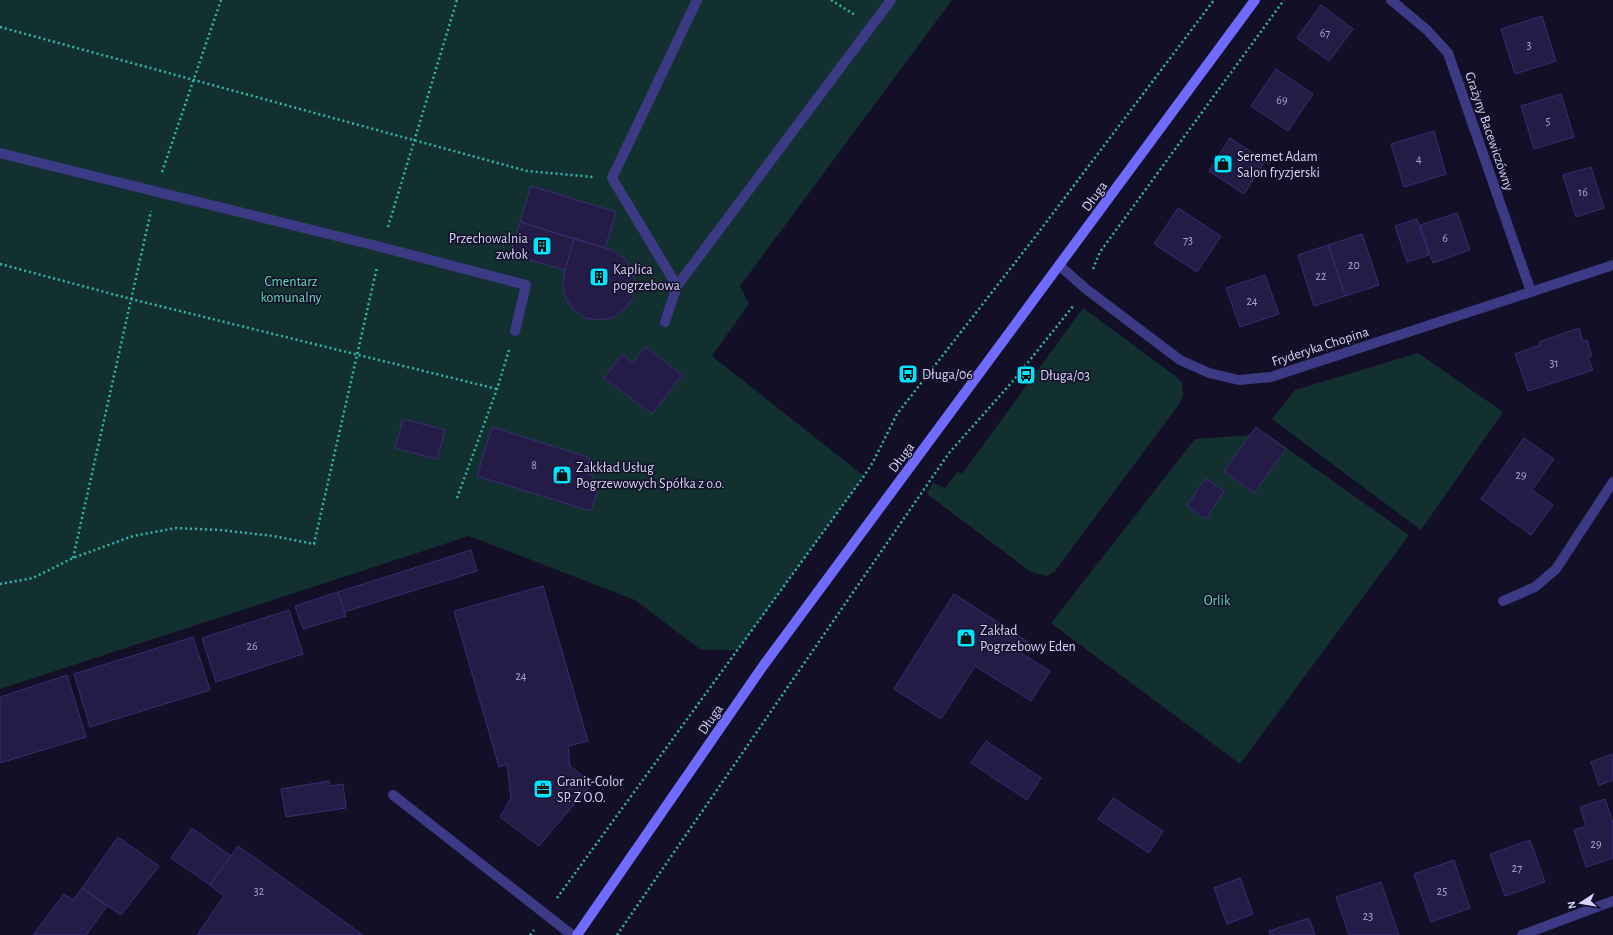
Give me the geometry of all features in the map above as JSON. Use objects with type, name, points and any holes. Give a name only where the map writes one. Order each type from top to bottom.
[{"type":"street","points":[[677,286],[612,178],[697,0]]},
{"type":"street","points":[[665,322],[677,286],[891,0]]},
{"type":"street","name":"Długa","points":[[577,935],[763,666],[1060,266],[1255,0]]},
{"type":"street","name":"Grażyny Bacewiczówny","points":[[1390,0],[1428,30],[1448,53],[1531,292]]},
{"type":"street","points":[[0,153],[381,247],[526,285],[515,331]]},
{"type":"street","name":"Fryderyka Chopina","points":[[1060,266],[1086,289],[1180,360],[1209,373],[1239,380],[1271,377],[1613,265]]},
{"type":"street","points":[[1503,601],[1535,587],[1556,569],[1613,482]]},
{"type":"street","points":[[393,795],[572,935]]},
{"type":"street","points":[[1522,935],[1613,901]]},
{"type":"path","points":[[73,558],[155,192],[221,0]]},
{"type":"path","points":[[0,584],[33,578],[73,558],[133,536],[176,528],[220,530],[273,536],[314,544],[381,247],[415,142],[457,0]]},
{"type":"path","points":[[831,0],[872,26]]},
{"type":"path","points":[[530,935],[864,476],[877,456],[897,414],[1035,237],[1214,0]]},
{"type":"path","points":[[617,935],[949,452],[1013,382],[1086,289],[1100,252],[1284,0]]},
{"type":"path","points":[[0,27],[415,142],[527,171],[612,178]]},
{"type":"path","points":[[0,264],[131,299],[497,389]]},
{"type":"path","points":[[458,498],[497,389],[515,331]]},
{"type":"green space","name":"Cmentarz komunalny","points":[[0,0],[952,0],[740,286],[749,304],[712,356],[864,476],[738,650],[701,650],[635,600],[469,536],[0,689]]},
{"type":"green space","points":[[1083,308],[1182,382],[1183,396],[1180,403],[1055,571],[1047,576],[1031,572],[927,494],[933,483],[945,488],[957,472],[962,474]]},
{"type":"green space","points":[[1418,353],[1503,412],[1421,530],[1272,419],[1295,390]]},
{"type":"green space","name":"Orlik","points":[[1267,434],[1409,535],[1240,764],[1051,623],[1195,439]]},
{"type":"building","points":[[1321,5],[1353,29],[1329,61],[1297,38]]},
{"type":"building","points":[[1542,16],[1556,61],[1515,74],[1501,29]]},
{"type":"building","points":[[1276,69],[1313,94],[1288,131],[1251,106]]},
{"type":"building","points":[[1561,94],[1574,137],[1534,149],[1521,106]]},
{"type":"building","points":[[1434,131],[1446,174],[1404,187],[1391,144]]},
{"type":"building","points":[[1230,138],[1265,161],[1244,194],[1209,171]]},
{"type":"building","points":[[1591,167],[1604,208],[1576,217],[1563,175]]},
{"type":"building","points":[[531,186],[616,212],[605,248],[520,222]]},
{"type":"building","points":[[1178,208],[1221,236],[1197,272],[1154,244]]},
{"type":"building","points":[[1457,213],[1470,250],[1433,263],[1420,225]]},
{"type":"building","points":[[1417,219],[1429,255],[1407,262],[1395,226]]},
{"type":"building","name":"Przechowalnia zwłok","points":[[520,222],[574,239],[565,270],[510,254]]},
{"type":"building","points":[[1362,234],[1379,285],[1345,296],[1328,245]]},
{"type":"building","name":"Kaplica pogrzebowa","points":[[574,239],[612,250],[624,258],[632,269],[635,283],[633,297],[625,309],[614,317],[600,320],[586,318],[574,310],[566,299],[563,285],[565,270]]},
{"type":"building","points":[[1328,245],[1345,296],[1314,306],[1298,255]]},
{"type":"building","points":[[1265,275],[1279,314],[1240,327],[1226,288]]},
{"type":"building","points":[[1579,328],[1583,341],[1587,340],[1592,356],[1588,357],[1593,370],[1528,391],[1515,354],[1540,345],[1539,342]]},
{"type":"building","points":[[645,346],[682,375],[652,414],[604,378],[622,354],[633,363]]},
{"type":"building","points":[[403,419],[445,430],[437,459],[395,448]]},
{"type":"building","points":[[492,427],[590,458],[585,473],[593,476],[589,490],[597,492],[591,511],[477,476]]},
{"type":"building","points":[[1256,427],[1286,449],[1254,493],[1224,471]]},
{"type":"building","points":[[1524,438],[1554,459],[1532,490],[1553,505],[1531,535],[1481,499]]},
{"type":"building","points":[[1205,478],[1224,491],[1206,519],[1187,506]]},
{"type":"building","points":[[471,550],[477,571],[344,612],[338,592]]},
{"type":"building","points":[[543,586],[588,741],[568,746],[570,766],[592,783],[539,846],[500,817],[511,798],[507,764],[499,767],[454,611]]},
{"type":"building","points":[[338,592],[346,616],[303,629],[295,606]]},
{"type":"building","points":[[954,594],[1028,642],[1021,653],[1050,671],[1031,701],[975,666],[941,719],[894,689]]},
{"type":"building","points":[[289,610],[303,654],[216,682],[202,638]]},
{"type":"building","points":[[193,637],[210,690],[90,727],[74,674]]},
{"type":"building","points":[[67,675],[86,737],[0,763],[0,697]]},
{"type":"building","points":[[986,741],[1041,778],[1027,800],[971,763]]},
{"type":"building","points":[[1613,754],[1613,780],[1599,785],[1591,762]]},
{"type":"building","points":[[329,781],[330,786],[343,784],[346,808],[286,817],[281,789]]},
{"type":"building","points":[[1113,798],[1163,831],[1149,853],[1098,819]]},
{"type":"building","points":[[1605,799],[1613,823],[1613,858],[1586,867],[1574,830],[1586,826],[1580,807]]},
{"type":"building","points":[[192,828],[231,856],[210,885],[171,858]]},
{"type":"building","points":[[118,837],[159,866],[121,915],[82,888]]},
{"type":"building","points":[[1530,840],[1545,882],[1505,896],[1490,854]]},
{"type":"building","points":[[238,846],[363,935],[197,935],[224,896],[210,885]]},
{"type":"building","points":[[1454,860],[1470,908],[1431,922],[1414,874]]},
{"type":"building","points":[[1240,878],[1253,914],[1227,924],[1214,888]]},
{"type":"building","points":[[1381,882],[1399,935],[1349,935],[1336,897]]},
{"type":"building","points":[[82,888],[107,906],[86,935],[33,935],[64,894],[73,900]]},
{"type":"building","points":[[1309,918],[1315,935],[1270,935],[1269,931]]},
{"type":"place","name":"Seremet Adam Salon fryzjerski","points":[[1223,164]]},
{"type":"place","name":"Przechowalnia zwłok","points":[[542,246]]},
{"type":"place","name":"Kaplica pogrzebowa","points":[[599,277]]},
{"type":"place","name":"Długa/06","points":[[908,374]]},
{"type":"place","name":"Długa/03","points":[[1026,375]]},
{"type":"place","name":"Zakkład Usług Pogrzewowych Spółka z o.o.","points":[[562,475]]},
{"type":"place","name":"Zakład Pogrzebowy Eden","points":[[966,638]]},
{"type":"place","name":"Granit-Color SP. Z O.O.","points":[[543,789]]}]
